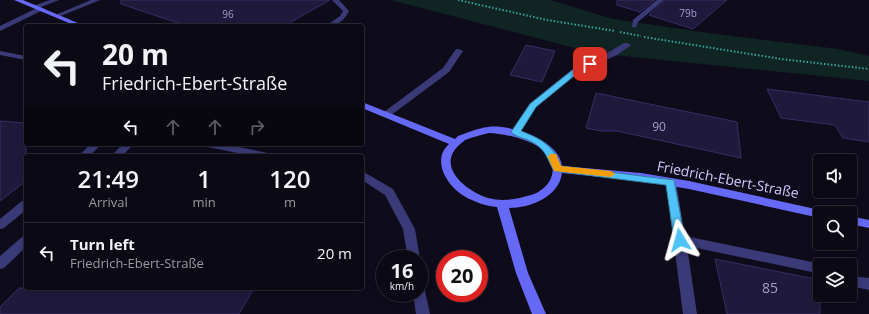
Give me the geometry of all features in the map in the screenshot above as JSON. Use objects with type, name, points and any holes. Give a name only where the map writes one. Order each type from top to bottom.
[{"type":"street","points":[[17,0],[77,24]]},
{"type":"street","points":[[364,106],[455,143]]},
{"type":"street","points":[[500,130],[516,132],[533,139],[545,147],[552,155],[557,169],[556,179],[550,189],[540,197],[517,204],[502,204],[474,198],[454,183],[448,175],[445,165],[446,157],[455,143],[467,135],[478,132],[500,130]]},
{"type":"street","name":"Friedrich-Ebert-Straße","points":[[557,169],[671,182],[813,212]]},
{"type":"street","points":[[502,204],[522,273],[539,314]]},
{"type":"street","points":[[857,221],[869,224]]},
{"type":"lane","points":[[0,29],[56,0]]},
{"type":"lane","points":[[56,16],[97,0]]},
{"type":"lane","points":[[332,24],[343,17],[346,11],[335,0]]},
{"type":"lane","points":[[634,26],[636,21],[661,0]]},
{"type":"lane","points":[[516,132],[533,105],[577,70],[614,53],[627,45]]},
{"type":"lane","points":[[387,114],[446,70],[459,51]]},
{"type":"lane","points":[[0,53],[24,58]]},
{"type":"lane","points":[[85,154],[95,146]]},
{"type":"lane","points":[[118,154],[127,146]]},
{"type":"lane","points":[[218,146],[258,154]]},
{"type":"lane","points":[[364,176],[389,192],[409,229],[412,250]]},
{"type":"lane","points":[[671,182],[690,314]]},
{"type":"lane","points":[[0,225],[24,206]]},
{"type":"lane","points":[[680,240],[812,267]]},
{"type":"lane","points":[[0,264],[24,242]]},
{"type":"lane","points":[[857,282],[869,284]]},
{"type":"lane","points":[[421,302],[423,314]]},
{"type":"path","points":[[458,0],[547,20],[641,36],[781,59],[869,69]]},
{"type":"green space","points":[[391,0],[550,0],[613,19],[708,33],[838,49],[869,56],[869,81],[594,53]]},
{"type":"building","points":[[121,0],[330,0],[288,24],[181,24],[121,4]]},
{"type":"building","points":[[617,0],[655,0],[640,12],[617,5]]},
{"type":"building","points":[[665,0],[727,0],[693,29],[649,15]]},
{"type":"building","points":[[526,45],[555,51],[542,82],[510,75]]},
{"type":"building","points":[[767,89],[869,102],[869,142],[843,138],[835,125],[781,118]]},
{"type":"building","points":[[596,93],[737,122],[741,158],[617,131],[601,131],[586,128]]},
{"type":"building","points":[[0,121],[24,123],[24,146],[26,146],[26,154],[24,154],[24,183],[0,201]]},
{"type":"building","points":[[715,259],[813,279],[813,302],[820,302],[820,314],[727,314]]},
{"type":"building","points":[[19,288],[24,288],[24,290],[253,290],[239,314],[0,314],[0,307]]},
{"type":"slow traffic","points":[[553,157],[557,169],[611,174]]},
{"type":"route","points":[[590,64],[577,70],[533,105],[516,132],[533,139],[545,147],[552,155],[557,169],[641,177],[671,182],[680,240]]}]
